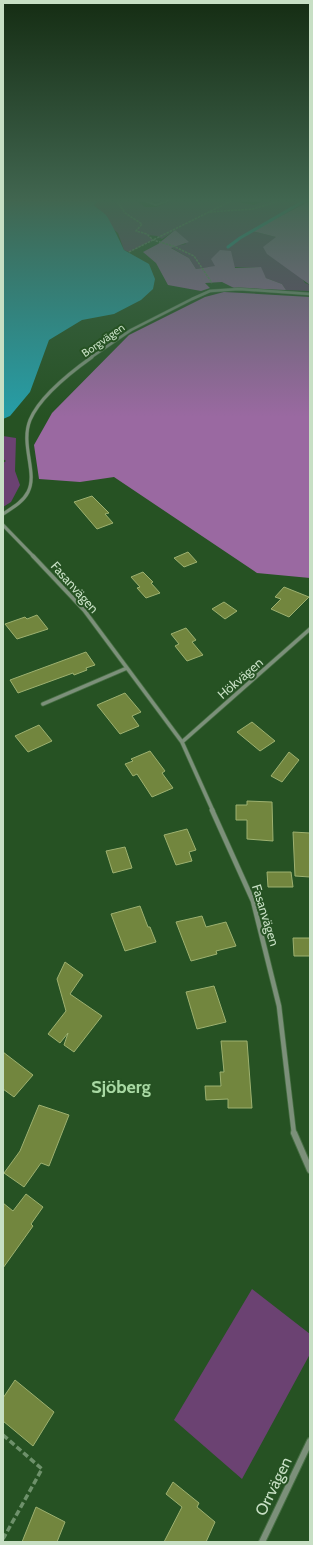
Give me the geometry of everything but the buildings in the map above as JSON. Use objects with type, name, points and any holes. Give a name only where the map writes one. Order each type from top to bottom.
[{"type":"street","name":"Borgvägen","points":[[3,514],[19,505],[30,490],[32,477],[26,456],[26,435],[31,419],[39,405],[74,371],[125,333],[199,295],[216,290],[310,294]]},
{"type":"street","name":"Fasanvägen","points":[[3,525],[84,610],[182,742],[253,901],[279,1006],[294,1133],[310,1170]]},
{"type":"street","name":"Hökvägen","points":[[182,742],[310,629]]},
{"type":"street","points":[[43,704],[127,668]]},
{"type":"street","name":"Orrvägen","points":[[262,1542],[310,1441]]},
{"type":"path","points":[[205,273],[216,290]]},
{"type":"path","points":[[3,1435],[42,1469],[3,1539]]},
{"type":"shaded area","points":[[162,273],[264,273],[266,278],[282,284],[286,290],[234,288],[222,282],[205,283],[210,288],[201,291],[168,285]]},
{"type":"shaded area","points":[[263,273],[299,273],[305,283],[310,285],[310,291],[286,290],[282,284],[266,278]]},
{"type":"shaded area","points":[[293,273],[310,273],[310,285]]},
{"type":"shaded area","points":[[224,292],[310,297],[310,578],[257,573],[114,477],[80,482],[39,479],[34,445],[52,413],[129,335],[205,297]]},
{"type":"shaded area","points":[[3,436],[16,438],[15,471],[20,485],[11,502],[3,507],[3,463],[6,461],[3,459]]},
{"type":"shaded area","points":[[252,1289],[310,1334],[310,1354],[242,1479],[174,1420]]},
{"type":"water","points":[[3,273],[153,273],[155,279],[153,289],[141,300],[114,314],[82,320],[49,340],[30,392],[10,416],[3,419]]},
{"type":"district","name":"Sjöberg","points":[[121,1087]]}]
